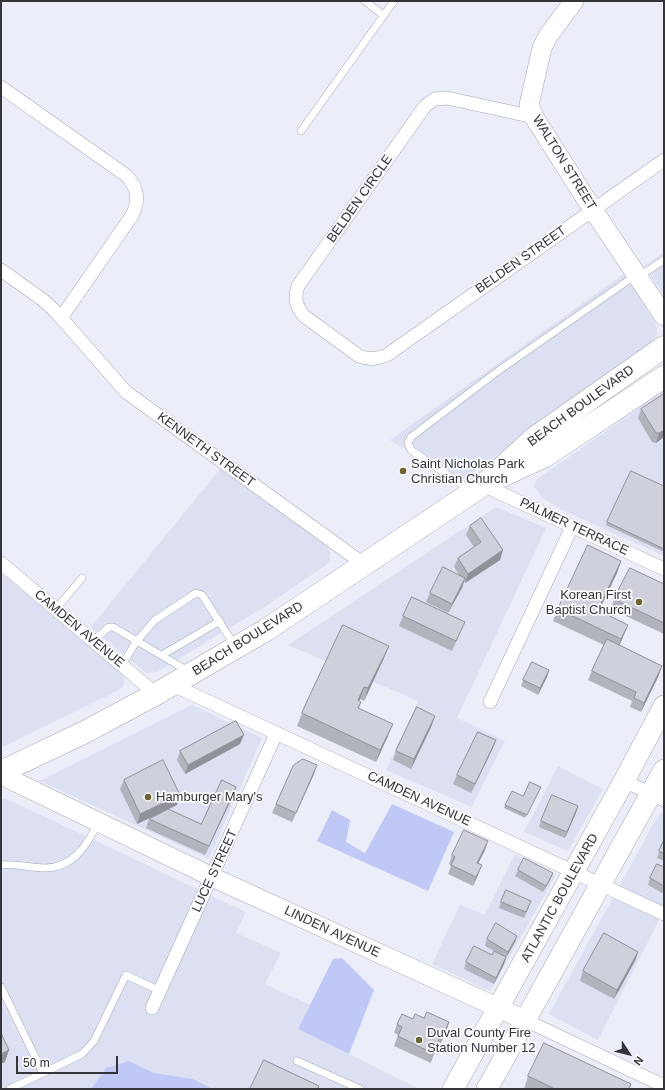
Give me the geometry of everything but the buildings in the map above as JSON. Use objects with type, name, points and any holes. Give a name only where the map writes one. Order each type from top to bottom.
[{"type":"highway","name":"BEACH BOULEVARD","points":[[1,772],[86,732],[164,690],[236,648],[365,565],[478,488],[533,439],[664,348]]},
{"type":"highway","name":"BEACH BOULEVARD","points":[[478,488],[545,456],[664,377]]},
{"type":"main road","name":"ATLANTIC BOULEVARD","points":[[453,1089],[574,872],[664,706]]},
{"type":"main road","points":[[487,1089],[601,885],[658,797],[664,770]]},
{"type":"street","name":"WALTON STREET","points":[[574,1],[548,36],[542,48],[529,105],[534,117],[593,210],[664,316]]},
{"type":"street","points":[[1,87],[127,176],[137,193],[137,204],[133,214],[61,318]]},
{"type":"street","name":"BELDEN CIRCLE","points":[[377,358],[367,359],[359,356],[304,316],[298,309],[296,301],[298,286],[425,106],[435,99],[447,98],[534,117]]},
{"type":"street","name":"BELDEN STREET","points":[[377,358],[387,355],[664,160]]},
{"type":"street","name":"KENNETH STREET","points":[[1,270],[43,300],[61,318],[126,392],[365,565]]},
{"type":"street","name":"PALMER TERRACE","points":[[478,488],[572,527],[664,569]]},
{"type":"street","points":[[490,702],[572,527]]},
{"type":"street","name":"CAMDEN AVENUE","points":[[1,563],[122,665],[164,690],[276,734],[664,914]]},
{"type":"street","name":"LUCE STREET","points":[[152,1008],[276,734]]},
{"type":"street","name":"LINDEN AVENUE","points":[[1,775],[212,877],[525,1020],[664,1086]]},
{"type":"street","points":[[624,781],[658,797]]},
{"type":"lane","points":[[365,1],[383,15]]},
{"type":"lane","points":[[302,131],[394,1]]},
{"type":"lane","points":[[478,488],[411,450],[408,443],[411,437],[505,367],[637,276],[664,260]]},
{"type":"lane","points":[[56,609],[82,578]]},
{"type":"lane","points":[[122,665],[136,642],[155,620],[196,593],[202,595],[236,648]]},
{"type":"lane","points":[[162,655],[220,621]]},
{"type":"lane","points":[[93,641],[109,627],[113,627],[192,674]]},
{"type":"lane","points":[[1,865],[9,864],[45,868],[59,866],[71,860],[83,851],[98,822]]},
{"type":"lane","points":[[10,1089],[82,1054],[94,1041],[126,974],[160,991]]},
{"type":"lane","points":[[1,987],[43,1073]]},
{"type":"lane","points":[[297,1061],[360,1089]]},
{"type":"shaded area","points":[[664,252],[664,295],[644,266]]},
{"type":"shaded area","points":[[624,274],[657,325],[657,334],[651,346],[459,482],[390,440]]},
{"type":"shaded area","points":[[664,391],[664,556],[562,510],[542,498],[534,486],[537,479]]},
{"type":"shaded area","points":[[220,469],[327,546],[330,551],[330,560],[326,565],[266,606],[157,672],[146,673],[91,627]]},
{"type":"shaded area","points":[[496,507],[546,528],[457,718],[505,741],[472,807],[386,770],[418,701],[288,645]]},
{"type":"shaded area","points":[[3,574],[122,674],[124,678],[124,686],[119,690],[1,748],[1,577]]},
{"type":"shaded area","points":[[192,705],[262,738],[209,859],[40,781]]},
{"type":"shaded area","points":[[558,766],[603,789],[568,851],[524,832]]},
{"type":"shaded area","points":[[5,798],[246,912],[236,933],[281,953],[265,984],[310,1005],[298,1029],[420,1089],[213,1089],[193,1079],[154,1073],[129,1061],[106,1068],[91,1089],[1,1089],[1,800]]},
{"type":"shaded area","points":[[392,804],[454,832],[428,891],[317,841],[332,810],[350,820],[346,842],[365,853]]},
{"type":"shaded area","points":[[660,812],[664,814],[664,910],[598,1040],[549,1014]]},
{"type":"shaded area","points":[[515,854],[556,875],[490,991],[432,964],[460,905],[485,915]]},
{"type":"shaded area","points":[[342,958],[374,990],[349,1054],[298,1029],[333,959]]},
{"type":"shaded area","points":[[129,1061],[154,1073],[193,1079],[213,1089],[91,1089],[106,1068]]},
{"type":"place","name":"Saint Nicholas Park Christian Church","points":[[403,471]]},
{"type":"place","name":"Korean First Baptist Church","points":[[639,602]]},
{"type":"place","name":"Hamburger Mary's","points":[[148,797]]},
{"type":"place","name":"Duval County Fire Station Number 12","points":[[419,1040]]}]
